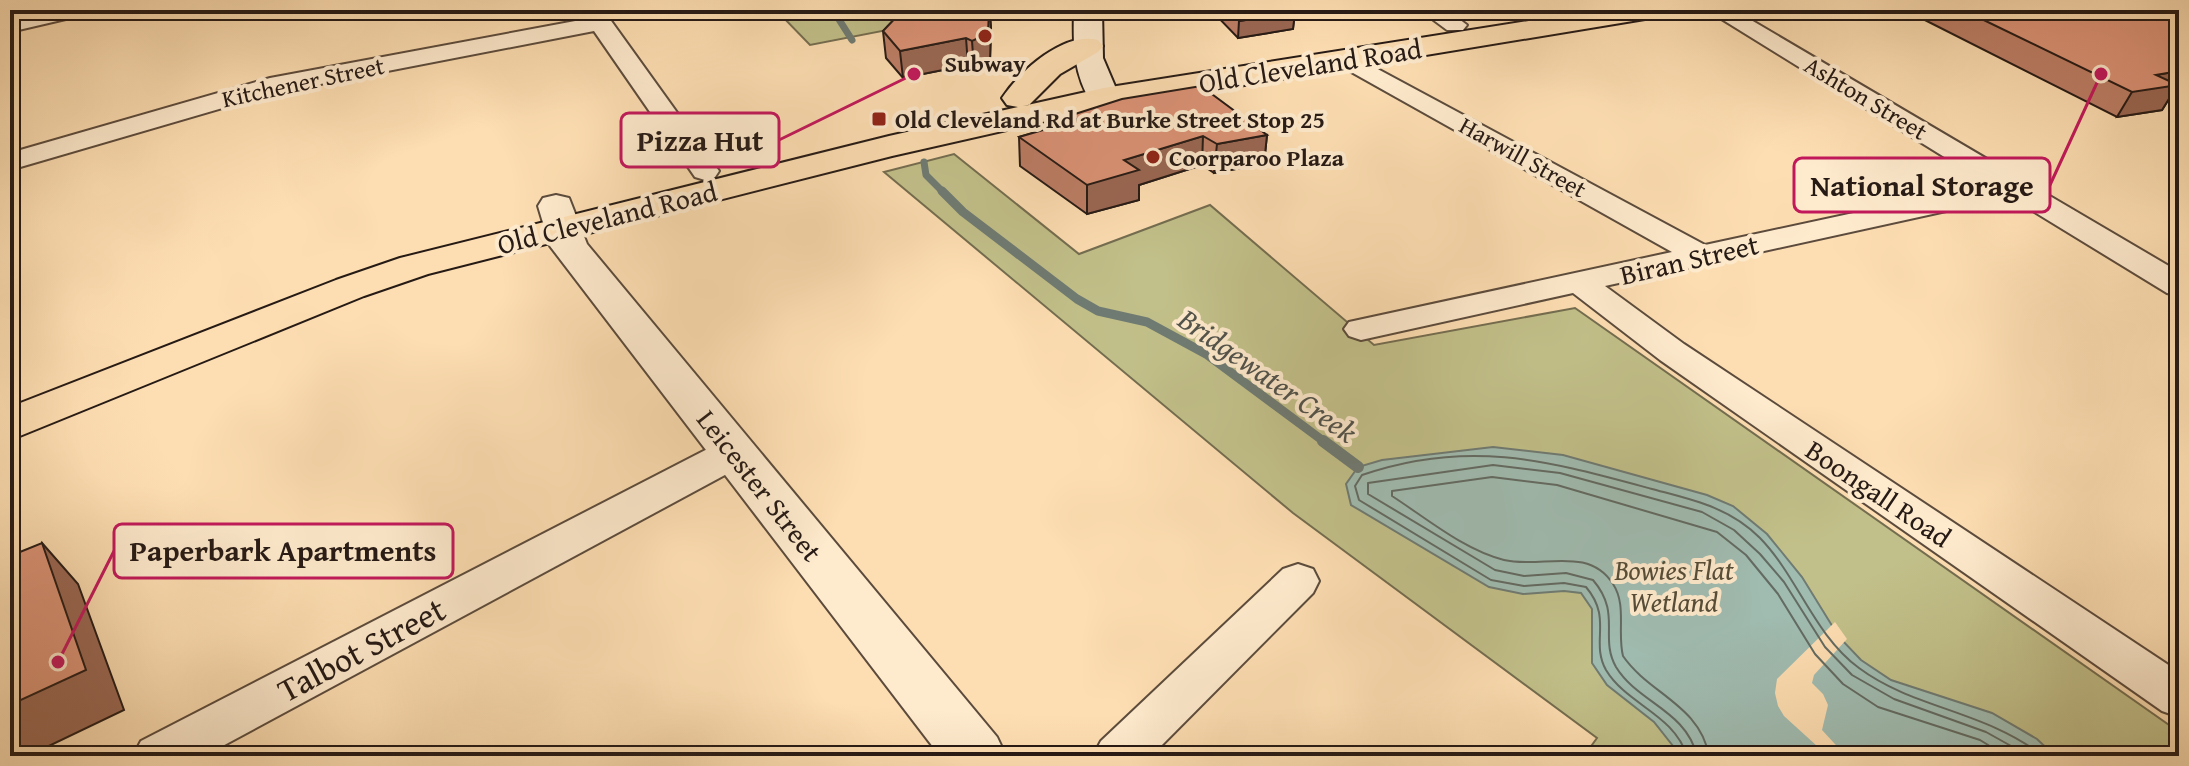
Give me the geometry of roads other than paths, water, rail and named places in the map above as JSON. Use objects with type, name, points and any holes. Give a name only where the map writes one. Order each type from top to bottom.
[{"type":"highway","name":"Old Cleveland Road","points":[[10,393],[376,251],[560,217],[889,146],[1100,90],[1443,18],[1553,10]]},
{"type":"highway","name":"Old Cleveland Road","points":[[10,424],[350,288],[705,171],[1018,98],[1346,59],[1651,10]]},
{"type":"highway","points":[[1018,98],[1060,57],[1088,46]]},
{"type":"street","points":[[10,25],[75,10]]},
{"type":"street","points":[[1088,10],[1088,58],[1100,90]]},
{"type":"street","name":"Ashton Street","points":[[1718,10],[2179,286]]},
{"type":"street","points":[[596,17],[705,171]]},
{"type":"street","name":"Kitchener Street","points":[[10,162],[270,86],[596,17]]},
{"type":"street","name":"Harwill Street","points":[[1346,59],[1701,255]]},
{"type":"street","name":"Biran Street","points":[[1361,329],[1582,284],[2016,187]]},
{"type":"street","name":"Leicester Street","points":[[560,217],[569,246],[976,756]]},
{"type":"street","name":"Boongall Road","points":[[1582,284],[1672,352],[2179,697]]},
{"type":"street","name":"Talbot Street","points":[[158,756],[735,452]]},
{"type":"street","points":[[1118,756],[1298,581]]},
{"type":"water","points":[[1493,447],[1563,455],[1707,495],[1733,506],[1767,534],[1802,577],[1839,637],[1861,660],[1891,680],[1992,713],[2037,739],[2055,756],[1681,756],[1654,722],[1607,685],[1592,663],[1592,609],[1581,593],[1523,594],[1489,587],[1351,505],[1346,484],[1358,467],[1382,460]]},
{"type":"waterway","name":"Bridgewater Creek","points":[[833,10],[852,40]]},
{"type":"waterway","name":"Bridgewater Creek","points":[[924,162],[926,175],[963,212],[1077,299],[1098,311],[1147,322],[1206,354],[1326,443]]},
{"type":"waterway","name":"Bridgewater Creek","points":[[1323,441],[1358,467]]},
{"type":"place","name":"Subway","points":[[985,36]]},
{"type":"place","name":"Pizza Hut","points":[[914,74]]},
{"type":"place","name":"National Storage","points":[[2101,74]]},
{"type":"place","name":"Old Cleveland Rd at Burke Street Stop 25","points":[[879,119]]},
{"type":"place","name":"Coorparoo Plaza","points":[[1153,157]]},
{"type":"place","name":"Paperbark Apartments","points":[[58,662]]},
{"type":"park label","name":"Bowies Flat Wetland","points":[[1674,585]]}]
